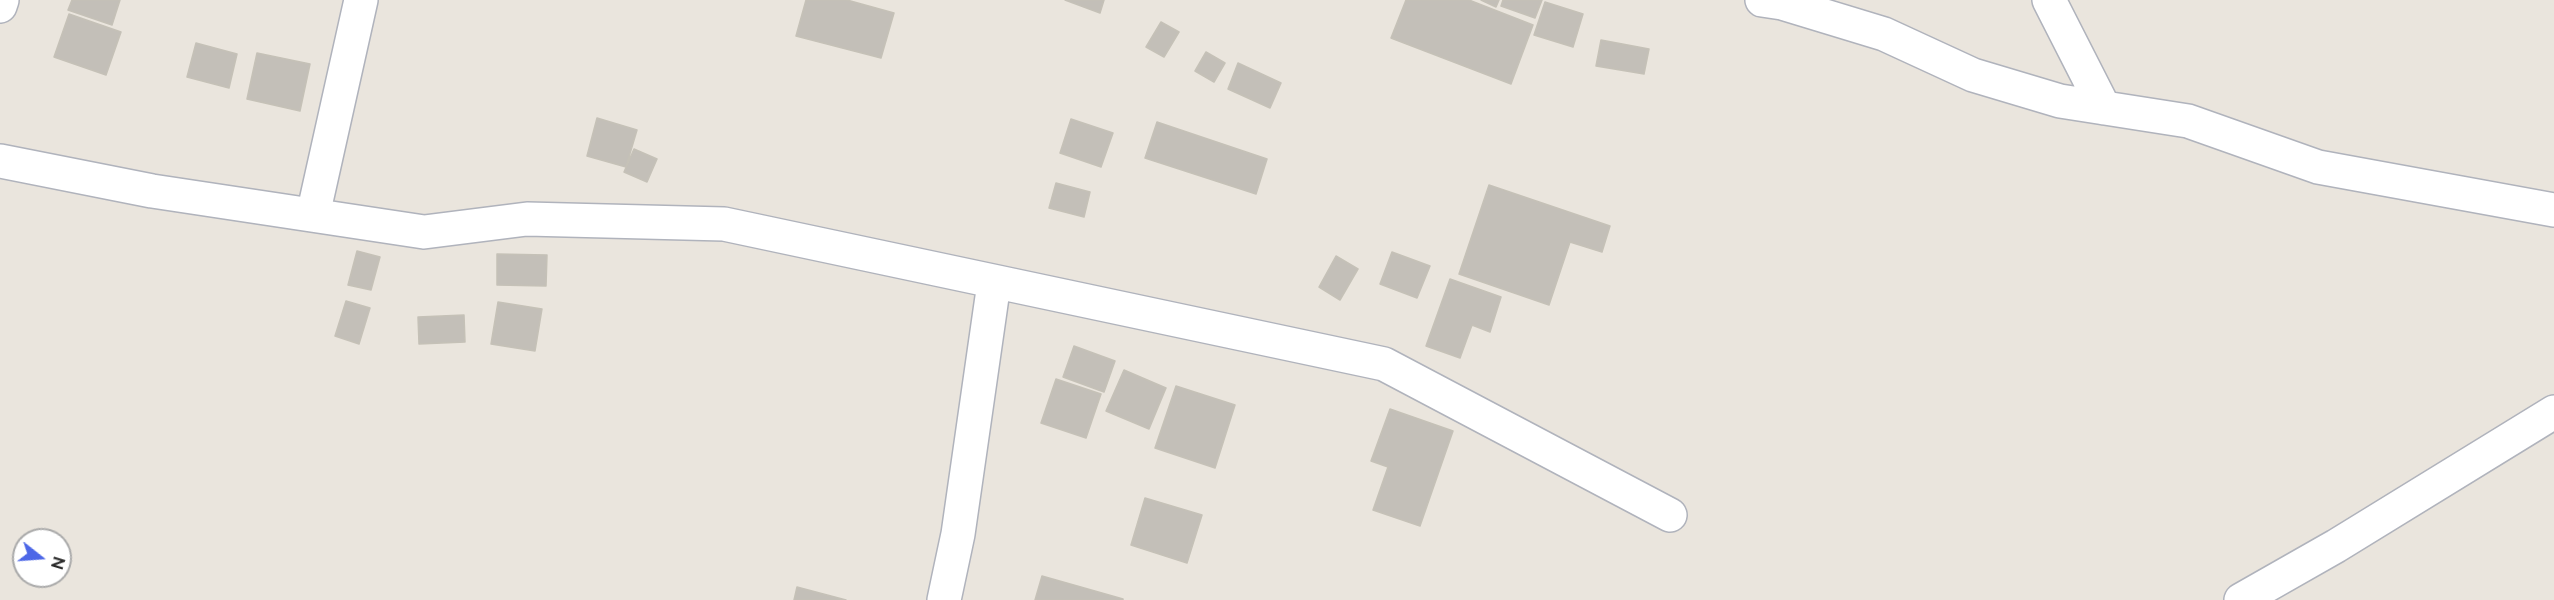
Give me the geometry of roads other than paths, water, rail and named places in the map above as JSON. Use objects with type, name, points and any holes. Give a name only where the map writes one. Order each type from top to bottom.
[{"type":"street","points":[[0,6],[2,0]]},
{"type":"street","points":[[313,215],[361,0]]},
{"type":"street","points":[[1762,0],[1782,3],[1884,34],[1973,75],[2060,101],[2188,121],[2318,167],[2554,210]]},
{"type":"street","points":[[2049,0],[2104,108]]},
{"type":"street","points":[[0,162],[152,191],[424,232],[527,219],[724,224],[1384,364],[1670,515]]},
{"type":"street","points":[[944,600],[958,534],[994,283]]},
{"type":"street","points":[[2241,600],[2336,546],[2554,412]]}]
